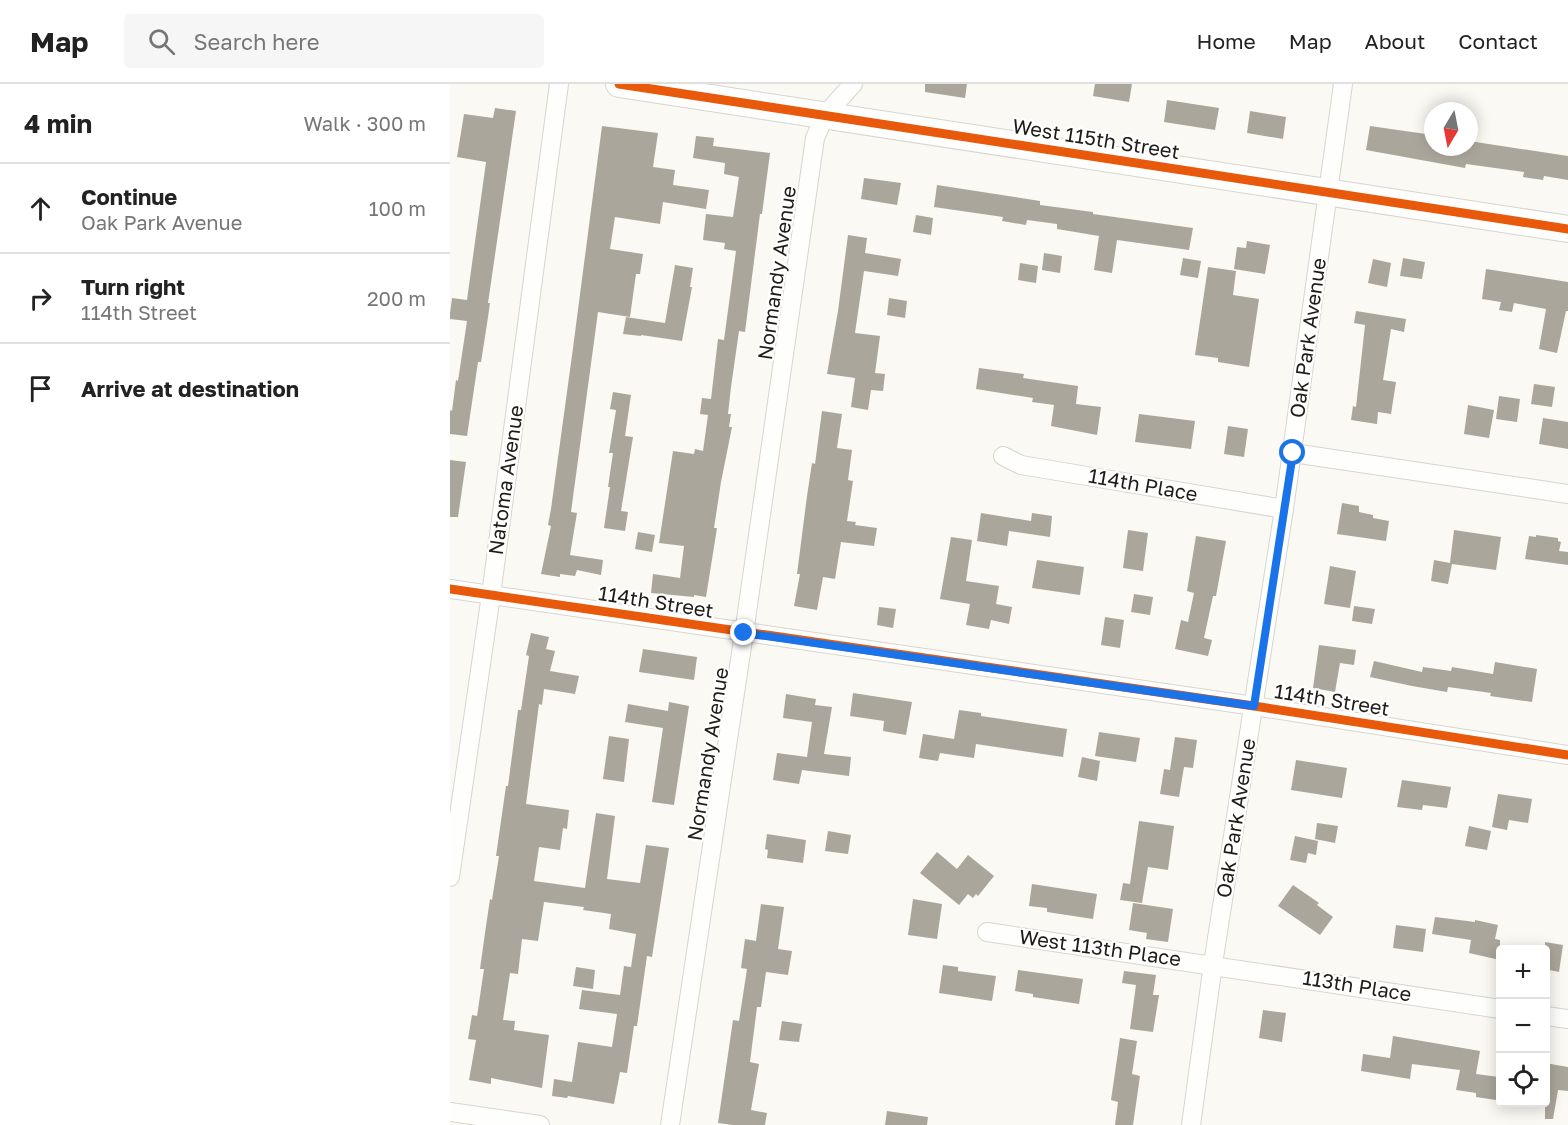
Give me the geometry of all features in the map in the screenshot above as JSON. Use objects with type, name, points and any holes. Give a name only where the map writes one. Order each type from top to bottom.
[{"type":"street","name":"Natoma Avenue","points":[[450,876],[491,595],[559,84]]},
{"type":"street","name":"West 115th Street","points":[[619,84],[1568,229]]},
{"type":"street","name":"Normandy Avenue","points":[[670,1125],[744,633],[814,138],[825,115],[853,84]]},
{"type":"street","name":"Oak Park Avenue","points":[[1191,1125],[1213,964],[1293,453],[1343,84]]},
{"type":"street","points":[[1293,453],[1568,494]]},
{"type":"street","name":"114th Place","points":[[1003,456],[1021,465],[1284,509]]},
{"type":"street","name":"114th Street","points":[[450,589],[1254,706],[1568,755]]},
{"type":"street","name":"West 113th Place","points":[[987,932],[1213,964]]},
{"type":"street","name":"113th Place","points":[[1213,964],[1496,1008]]},
{"type":"street","points":[[1550,1017],[1568,1019]]},
{"type":"street","points":[[450,1112],[540,1125]]},
{"type":"building","points":[[925,84],[967,84],[965,98],[925,92]]},
{"type":"building","points":[[1095,84],[1132,84],[1129,102],[1093,96]]},
{"type":"building","points":[[1167,100],[1219,108],[1215,130],[1164,122]]},
{"type":"building","points":[[495,108],[516,111],[488,303],[490,303],[487,324],[481,362],[478,362],[467,436],[450,434],[450,410],[452,411],[456,380],[458,381],[467,321],[450,319],[450,313],[452,298],[467,300],[486,162],[457,157],[464,114],[493,118]]},
{"type":"building","points":[[1250,111],[1286,117],[1283,139],[1247,133]]},
{"type":"building","points":[[602,126],[658,133],[653,167],[675,170],[673,185],[709,190],[706,209],[663,202],[660,224],[615,217],[610,249],[643,254],[640,274],[636,274],[630,317],[598,312],[571,512],[577,513],[570,555],[603,560],[601,575],[577,570],[575,576],[560,574],[560,577],[541,574],[551,526],[548,525]]},
{"type":"building","points":[[1370,126],[1424,134],[1424,156],[1478,156],[1478,142],[1568,156],[1568,180],[1544,176],[1543,180],[1523,177],[1524,172],[1466,164],[1465,168],[1366,150]]},
{"type":"building","points":[[696,136],[714,138],[713,146],[770,153],[745,332],[739,331],[728,414],[731,414],[729,427],[732,427],[721,482],[714,528],[717,528],[706,597],[651,593],[653,574],[680,578],[684,546],[659,543],[673,451],[694,454],[695,449],[703,451],[708,415],[700,414],[702,398],[711,399],[718,339],[724,340],[736,251],[724,249],[725,243],[703,240],[706,214],[733,217],[739,177],[724,174],[725,163],[693,158]]},
{"type":"building","points":[[864,178],[901,183],[897,205],[861,199]]},
{"type":"building","points":[[937,185],[1040,201],[1040,205],[1093,212],[1093,214],[1193,228],[1189,250],[1117,240],[1112,273],[1094,270],[1099,236],[1057,229],[1057,224],[1027,220],[1026,225],[1002,221],[1003,217],[934,207]]},
{"type":"building","points":[[916,215],[933,218],[931,235],[913,232]]},
{"type":"building","points":[[848,235],[867,238],[865,253],[901,259],[898,276],[864,271],[855,333],[880,336],[875,373],[885,374],[883,391],[871,390],[868,410],[851,407],[855,378],[827,374]]},
{"type":"building","points":[[1247,241],[1270,245],[1265,274],[1234,269],[1237,247],[1246,248]]},
{"type":"building","points":[[1044,253],[1062,256],[1060,273],[1042,270]]},
{"type":"building","points":[[1183,258],[1201,261],[1198,278],[1180,275]]},
{"type":"building","points":[[1403,258],[1425,262],[1422,279],[1400,276]]},
{"type":"building","points":[[1373,259],[1391,263],[1387,287],[1368,283]]},
{"type":"building","points":[[1020,263],[1038,266],[1036,283],[1018,280]]},
{"type":"building","points":[[675,265],[693,268],[690,287],[692,287],[682,341],[623,334],[626,317],[665,323]]},
{"type":"building","points":[[1208,267],[1236,271],[1233,295],[1259,299],[1249,367],[1218,362],[1218,358],[1195,355]]},
{"type":"building","points":[[1486,269],[1568,282],[1568,311],[1566,311],[1557,353],[1539,349],[1546,309],[1514,303],[1512,312],[1499,310],[1501,302],[1482,299]]},
{"type":"building","points":[[889,298],[907,301],[905,318],[887,315]]},
{"type":"building","points":[[1356,311],[1406,319],[1404,332],[1391,329],[1383,380],[1396,382],[1391,414],[1378,412],[1377,424],[1351,420],[1353,406],[1356,407],[1365,325],[1354,323]]},
{"type":"building","points":[[979,368],[1024,374],[1023,378],[1078,386],[1076,404],[1101,407],[1097,435],[1051,426],[1054,405],[1032,402],[1033,398],[976,389]]},
{"type":"building","points":[[1534,384],[1555,387],[1552,407],[1531,404]]},
{"type":"building","points":[[613,392],[631,395],[625,436],[633,437],[621,511],[628,512],[625,531],[604,528],[613,453],[609,453],[616,410],[610,409]]},
{"type":"building","points":[[1499,396],[1520,399],[1517,422],[1496,419]]},
{"type":"building","points":[[1468,405],[1494,410],[1489,438],[1464,434]]},
{"type":"building","points":[[822,411],[842,414],[837,448],[852,450],[848,480],[853,481],[847,521],[856,522],[855,525],[877,528],[874,546],[841,542],[835,579],[823,577],[817,610],[794,606],[800,574],[797,574],[807,496],[812,463],[815,464]]},
{"type":"building","points":[[1139,414],[1195,421],[1191,449],[1135,442]]},
{"type":"building","points":[[1543,418],[1568,422],[1568,449],[1539,444]]},
{"type":"building","points":[[1228,426],[1248,429],[1244,457],[1224,454]]},
{"type":"building","points":[[450,460],[466,462],[458,517],[450,517]]},
{"type":"building","points":[[1342,503],[1359,506],[1359,512],[1389,521],[1386,541],[1337,534]]},
{"type":"building","points":[[981,513],[1031,521],[1032,513],[1052,516],[1050,537],[1009,531],[1007,546],[977,541]]},
{"type":"building","points":[[1128,530],[1148,533],[1143,571],[1123,568]]},
{"type":"building","points":[[1454,530],[1501,537],[1496,570],[1452,564],[1448,584],[1431,581],[1434,560],[1450,563]]},
{"type":"building","points":[[638,532],[655,535],[652,552],[635,549]]},
{"type":"building","points":[[1536,535],[1558,538],[1561,542],[1559,551],[1568,552],[1568,565],[1525,559],[1529,536],[1536,537]]},
{"type":"building","points":[[1196,536],[1226,541],[1216,596],[1213,596],[1204,638],[1212,640],[1208,656],[1175,649],[1181,620],[1188,622],[1194,593],[1187,591]]},
{"type":"building","points":[[951,537],[972,540],[966,581],[999,586],[996,604],[1012,607],[1009,624],[991,620],[989,629],[966,625],[970,604],[940,599]]},
{"type":"building","points":[[1037,560],[1084,567],[1080,595],[1032,588]]},
{"type":"building","points":[[1330,566],[1356,571],[1350,608],[1324,604]]},
{"type":"building","points":[[1134,594],[1153,597],[1150,615],[1131,612]]},
{"type":"building","points":[[1354,606],[1375,609],[1372,624],[1352,621]]},
{"type":"building","points":[[879,607],[896,609],[893,628],[877,625]]},
{"type":"building","points":[[1105,617],[1124,620],[1120,648],[1101,645]]},
{"type":"building","points":[[531,633],[549,637],[546,649],[555,651],[550,671],[579,676],[575,694],[544,689],[542,705],[539,704],[526,804],[569,810],[567,829],[563,828],[560,850],[539,847],[534,881],[585,888],[596,813],[615,816],[607,879],[640,883],[646,845],[669,848],[652,957],[647,956],[637,1026],[634,1026],[627,1073],[620,1072],[614,1104],[568,1096],[567,1098],[552,1096],[554,1079],[572,1082],[578,1042],[612,1047],[617,1014],[579,1009],[582,990],[620,995],[624,966],[631,967],[636,934],[609,929],[611,914],[583,910],[584,907],[544,902],[538,941],[522,939],[518,974],[510,973],[503,1020],[515,1021],[514,1030],[549,1035],[542,1088],[491,1078],[491,1084],[469,1080],[476,1040],[468,1039],[472,1015],[477,1016],[484,969],[480,969],[485,933],[499,856],[496,856],[506,786],[508,786],[518,710],[521,710],[529,656],[526,655]]},
{"type":"building","points":[[1319,645],[1356,650],[1354,665],[1340,663],[1335,692],[1313,688]]},
{"type":"building","points":[[643,649],[697,657],[694,680],[639,672]]},
{"type":"building","points":[[1374,661],[1422,672],[1423,667],[1451,671],[1452,667],[1493,674],[1495,662],[1537,669],[1532,702],[1448,687],[1447,692],[1370,677]]},
{"type":"building","points":[[853,693],[912,702],[906,735],[883,731],[884,721],[850,716]]},
{"type":"building","points":[[786,694],[816,699],[815,705],[832,707],[824,754],[851,757],[849,776],[802,770],[799,784],[773,780],[777,753],[807,757],[812,722],[783,718]]},
{"type":"building","points":[[669,702],[689,706],[674,805],[652,802],[663,728],[625,722],[628,704],[668,711]]},
{"type":"building","points":[[959,710],[981,713],[981,716],[1067,729],[1063,757],[976,744],[974,758],[940,753],[938,761],[919,758],[923,734],[954,739]]},
{"type":"building","points":[[1099,732],[1140,738],[1136,762],[1095,756]]},
{"type":"building","points":[[609,736],[629,739],[624,782],[603,779]]},
{"type":"building","points":[[1175,737],[1197,740],[1193,768],[1184,767],[1179,797],[1160,794],[1164,769],[1170,770]]},
{"type":"building","points":[[1082,757],[1100,761],[1097,781],[1078,777]]},
{"type":"building","points":[[1296,760],[1347,768],[1342,798],[1291,790]]},
{"type":"building","points":[[1402,780],[1451,787],[1447,808],[1423,805],[1422,810],[1397,807]]},
{"type":"building","points":[[1498,794],[1532,799],[1528,823],[1509,820],[1507,830],[1492,827]]},
{"type":"building","points":[[1139,821],[1174,826],[1168,870],[1148,867],[1142,903],[1120,900],[1123,883],[1130,884]]},
{"type":"building","points":[[1317,823],[1338,826],[1335,843],[1315,839]]},
{"type":"building","points":[[1469,826],[1491,831],[1487,850],[1465,846]]},
{"type":"building","points":[[828,831],[851,835],[848,854],[825,851]]},
{"type":"building","points":[[767,834],[806,840],[803,863],[767,858],[768,850],[765,849]]},
{"type":"building","points":[[1295,836],[1318,841],[1316,855],[1308,853],[1306,863],[1290,860]]},
{"type":"building","points":[[937,852],[957,869],[968,855],[994,876],[978,896],[976,894],[973,898],[968,894],[959,905],[920,873]]},
{"type":"building","points":[[1032,884],[1097,894],[1093,919],[1047,912],[1047,908],[1029,906]]},
{"type":"building","points":[[1293,885],[1319,903],[1317,905],[1333,917],[1320,935],[1278,906]]},
{"type":"building","points":[[913,899],[942,904],[937,939],[908,935]]},
{"type":"building","points":[[1133,903],[1173,909],[1168,942],[1146,939],[1147,933],[1129,930]]},
{"type":"building","points":[[761,904],[784,907],[778,949],[792,951],[788,975],[766,972],[761,1007],[757,1007],[750,1062],[759,1064],[751,1110],[767,1113],[765,1125],[718,1123],[733,1020],[739,1021],[747,969],[741,968],[745,939],[756,941]]},
{"type":"building","points":[[1435,917],[1475,922],[1475,920],[1498,925],[1495,939],[1500,940],[1500,945],[1496,945],[1496,959],[1469,953],[1471,940],[1432,934]]},
{"type":"building","points":[[1396,925],[1426,929],[1423,952],[1393,948]]},
{"type":"building","points":[[1545,942],[1563,945],[1559,972],[1550,970],[1550,945],[1545,945]]},
{"type":"building","points":[[943,965],[958,967],[958,971],[996,976],[992,1001],[939,993]]},
{"type":"building","points":[[576,967],[595,970],[593,989],[573,986]]},
{"type":"building","points":[[1018,970],[1083,979],[1079,1004],[1033,997],[1033,994],[1015,991]]},
{"type":"building","points":[[1124,971],[1156,975],[1153,995],[1159,995],[1153,1032],[1130,1029],[1136,985],[1122,983]]},
{"type":"building","points":[[1263,1010],[1286,1013],[1282,1042],[1259,1038]]},
{"type":"building","points":[[782,1021],[802,1024],[799,1042],[779,1040]]},
{"type":"building","points":[[1393,1036],[1480,1051],[1476,1074],[1496,1077],[1496,1100],[1476,1097],[1476,1093],[1456,1090],[1460,1070],[1412,1064],[1410,1079],[1361,1071],[1363,1054],[1390,1058]]},
{"type":"building","points":[[1120,1038],[1137,1041],[1132,1074],[1140,1076],[1133,1125],[1115,1125],[1118,1102],[1111,1100]]},
{"type":"building","points":[[1550,1064],[1568,1067],[1568,1091],[1558,1090],[1553,1119],[1545,1119],[1545,1107],[1550,1107]]},
{"type":"building","points":[[887,1111],[928,1117],[927,1125],[885,1125]]},
{"type":"cycle path","points":[[619,84],[1568,229]]},
{"type":"cycle path","points":[[450,589],[1254,706],[1568,755]]},
{"type":"route","points":[[744,633],[1254,706],[1293,453]]}]
